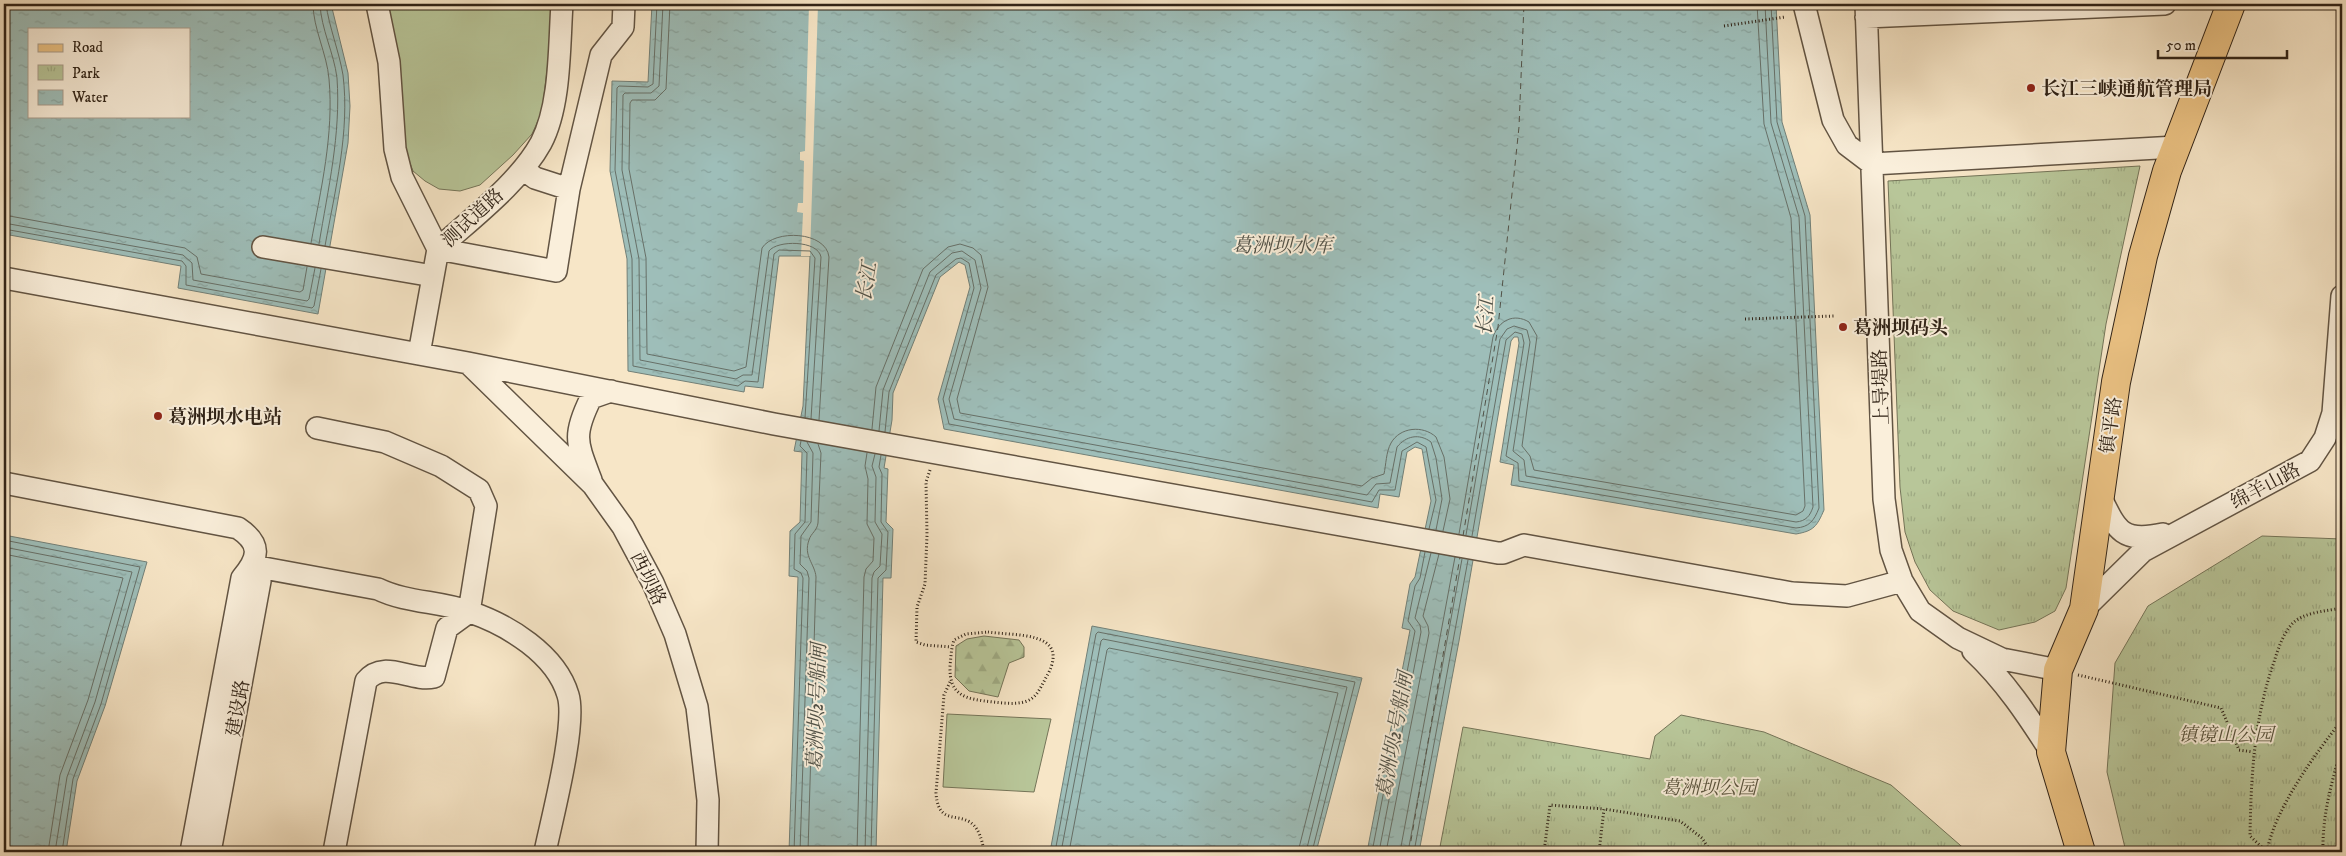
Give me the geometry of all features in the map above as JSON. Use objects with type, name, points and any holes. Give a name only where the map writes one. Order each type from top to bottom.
[{"type":"main road","name":"镇平路","points":[[2081,852],[2051,752],[2058,670],[2084,609],[2116,382],[2139,276],[2167,171],[2231,4]]},
{"type":"street","name":"测试道路","points":[[377,4],[389,62],[398,158],[402,177],[438,249],[523,170],[542,142],[556,87],[562,4]]},
{"type":"street","points":[[419,354],[438,249],[556,271],[569,189],[601,55],[623,28],[624,4]]},
{"type":"street","points":[[1804,4],[1833,120],[1847,145],[1872,164],[2176,147]]},
{"type":"street","points":[[1866,10],[2165,4]]},
{"type":"street","name":"上导堤路","points":[[1866,10],[1884,499],[1891,550],[1902,581],[1920,611],[1958,638],[2002,659],[2058,670]]},
{"type":"street","points":[[523,170],[535,178],[569,189]]},
{"type":"street","points":[[263,247],[433,276]]},
{"type":"street","points":[[4,278],[468,363],[888,445],[1475,549],[1503,553],[1524,545],[1792,593],[1847,596],[1902,581]]},
{"type":"street","name":"绵羊山路","points":[[2084,609],[2143,551],[2310,461],[2338,413],[2342,296]]},
{"type":"street","name":"西坝路","points":[[468,363],[593,485],[627,535],[653,583],[675,634],[697,707],[708,800],[707,852]]},
{"type":"street","points":[[593,485],[577,442],[582,416],[591,398],[611,391]]},
{"type":"street","points":[[317,428],[385,442],[442,466],[479,490],[486,506],[469,612],[447,628],[434,677],[426,678],[381,670],[373,673],[366,680],[334,852]]},
{"type":"street","name":"建设路","points":[[4,483],[238,528],[250,536],[256,547],[253,566],[260,581],[210,852]]},
{"type":"street","points":[[2100,496],[2117,530],[2126,535],[2142,538],[2180,530]]},
{"type":"street","points":[[191,852],[242,578],[253,566],[378,589],[394,597],[469,612],[491,621],[528,643],[546,659],[561,677],[569,697],[570,728],[545,852]]},
{"type":"street","points":[[1958,638],[1990,666],[2020,704],[2051,752]]},
{"type":"path","points":[[1724,26],[1785,17]]},
{"type":"path","points":[[1745,319],[1834,316]]},
{"type":"path","points":[[935,453],[926,482],[927,535],[925,584],[917,607],[916,642],[924,645],[951,647]]},
{"type":"path","points":[[2342,608],[2305,615],[2292,624],[2281,642],[2260,708],[2254,752],[2250,836],[2267,852],[2270,836],[2289,799],[2342,720]]},
{"type":"path","points":[[950,681],[954,688],[971,700],[1021,703],[1036,695],[1054,662],[1054,652],[1050,645],[1040,638],[988,632],[966,634],[954,640],[951,647],[950,681],[944,695],[936,806],[947,816],[969,819],[978,827],[984,852]]},
{"type":"path","points":[[2058,670],[2221,708],[2239,750],[2254,752]]},
{"type":"path","points":[[2323,852],[2322,832],[2328,795],[2342,746]]},
{"type":"path","points":[[1544,852],[1550,805],[1604,809],[1680,821],[1702,838],[1711,852]]},
{"type":"path","points":[[1599,852],[1604,809]]},
{"type":"green space","points":[[384,4],[555,4],[542,112],[532,134],[513,155],[480,185],[460,191],[439,189],[413,171],[405,151]]},
{"type":"green space","points":[[2140,166],[2106,324],[2066,588],[2055,611],[2035,622],[1999,630],[1953,611],[1930,590],[1915,562],[1905,532],[1900,487],[1888,181]]},
{"type":"green space","name":"镇镜山公园","points":[[2262,536],[2342,539],[2342,852],[2126,852],[2107,772],[2115,663],[2148,606]]},
{"type":"green space","points":[[984,636],[1019,640],[1024,647],[1024,657],[1009,663],[998,697],[969,691],[955,677],[956,646],[967,639]]},
{"type":"green space","points":[[947,714],[1051,719],[1034,792],[943,787]]},
{"type":"green space","name":"葛洲坝公园","points":[[1681,715],[1764,732],[1891,785],[1968,852],[1439,852],[1463,727],[1650,759],[1655,736]]},
{"type":"water","points":[[4,4],[331,4],[348,73],[350,106],[348,143],[318,314],[178,288],[181,266],[4,234]]},
{"type":"water","name":"葛洲坝水库","points":[[652,4],[1776,4],[1782,122],[1810,215],[1824,510],[1814,527],[1796,534],[1511,485],[1514,465],[1500,462],[1519,343],[1518,337],[1514,337],[1511,341],[1459,641],[1419,852],[1367,852],[1410,630],[1402,628],[1410,584],[1415,577],[1431,501],[1422,449],[1415,447],[1407,452],[1399,497],[1380,494],[1378,508],[944,429],[938,399],[970,287],[965,265],[959,262],[940,277],[893,393],[892,420],[884,468],[888,469],[886,522],[893,529],[891,578],[883,578],[876,852],[789,852],[798,577],[789,576],[790,531],[800,522],[802,452],[794,451],[803,406],[810,256],[779,256],[763,388],[745,386],[744,392],[628,371],[627,259],[610,171],[612,81],[648,82]]},
{"type":"water","points":[[4,535],[147,562],[105,706],[77,781],[66,852],[4,852]]},
{"type":"water","points":[[1092,626],[1362,678],[1316,852],[1050,852]]},
{"type":"pier","points":[[809,4],[818,4],[810,256],[801,256],[803,213],[797,212],[798,203],[803,203],[804,161],[800,160],[800,152],[805,151]]},
{"type":"ferry route","points":[[1463,536],[1498,327],[1519,127],[1524,4]]},
{"type":"ferry route","points":[[1409,852],[1460,557]]},
{"type":"place","name":"长江三峡通航管理局","points":[[2031,88]]},
{"type":"place","name":"葛洲坝码头","points":[[1843,327]]},
{"type":"place","name":"葛洲坝水电站","points":[[158,416]]},
{"type":"water label","name":"长江","points":[[866,282]]},
{"type":"water label","name":"长江","points":[[1485,316]]},
{"type":"water label","name":"葛洲坝2号船闸","points":[[816,707]]},
{"type":"water label","name":"葛洲坝2号船闸","points":[[1394,735]]}]
